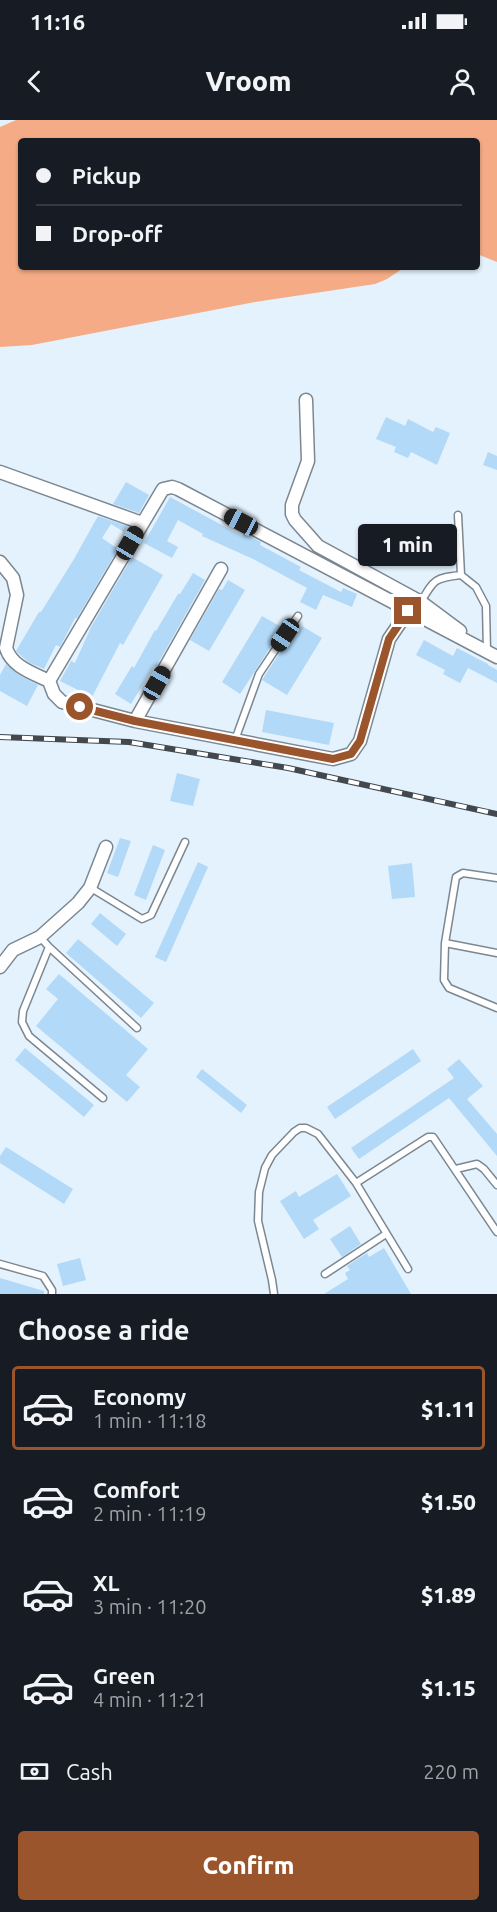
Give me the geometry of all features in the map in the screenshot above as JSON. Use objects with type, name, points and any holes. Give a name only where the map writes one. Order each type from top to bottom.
[{"type":"street","points":[[306,400],[308,461],[292,505],[292,514],[318,546],[421,602],[492,654]]},
{"type":"street","points":[[0,472],[142,523]]},
{"type":"street","points":[[49,681],[163,489],[172,488],[178,489],[492,654]]},
{"type":"street","points":[[0,562],[13,578],[16,595],[6,648],[8,654],[20,667],[49,681],[54,694],[62,702],[135,721],[333,759],[351,754],[360,741],[389,639],[408,611]]},
{"type":"street","points":[[135,721],[221,569]]},
{"type":"street","points":[[0,967],[13,950],[40,937],[78,903],[90,888],[106,847]]},
{"type":"lane","points":[[458,515],[461,575]]},
{"type":"lane","points":[[421,602],[430,585],[440,578],[461,575],[476,587],[486,606],[492,654]]},
{"type":"lane","points":[[234,741],[259,674],[298,616]]},
{"type":"lane","points":[[90,888],[142,920],[151,915],[184,843]]},
{"type":"lane","points":[[497,878],[463,873],[456,877],[445,943],[444,980],[449,988],[497,1008]]},
{"type":"lane","points":[[40,937],[137,1028]]},
{"type":"lane","points":[[445,943],[497,953]]},
{"type":"lane","points":[[49,947],[23,1011],[22,1022],[28,1036],[104,1098]]},
{"type":"lane","points":[[274,1294],[258,1221],[259,1192],[265,1168],[272,1155],[300,1128],[318,1134],[356,1183],[408,1269]]},
{"type":"lane","points":[[356,1183],[428,1137],[433,1137],[497,1232]]},
{"type":"lane","points":[[456,1169],[477,1164],[497,1185]]},
{"type":"lane","points":[[325,1274],[386,1234]]},
{"type":"lane","points":[[0,1264],[43,1276],[52,1294]]},
{"type":"shaded area","points":[[16,120],[497,120],[497,262],[480,255],[480,138],[18,138],[18,270],[400,270],[375,284],[255,302],[32,345],[0,347],[0,127]]},
{"type":"building","points":[[386,417],[405,426],[408,419],[433,432],[436,427],[450,433],[437,465],[411,452],[408,458],[394,452],[396,447],[376,439]]},
{"type":"building","points":[[488,452],[497,456],[497,470],[483,465]]},
{"type":"building","points":[[126,482],[149,495],[139,513],[113,504]]},
{"type":"building","points":[[170,497],[242,536],[244,533],[261,542],[260,545],[301,567],[299,570],[341,592],[343,588],[357,594],[352,607],[323,595],[316,610],[300,602],[307,588],[253,559],[202,536],[203,534],[178,520],[167,541],[178,547],[172,558],[144,543]]},
{"type":"building","points":[[98,516],[127,526],[124,532],[111,524],[102,538],[118,549],[75,618],[60,647],[56,645],[44,669],[28,662],[16,651],[74,559]]},
{"type":"building","points":[[132,557],[163,575],[123,645],[120,643],[92,697],[60,681],[71,661],[75,663],[91,627]]},
{"type":"building","points":[[193,573],[205,580],[156,667],[154,666],[131,704],[115,694],[132,666],[134,668],[155,630]]},
{"type":"building","points":[[228,580],[245,590],[209,651],[190,640],[219,589],[222,590]]},
{"type":"building","points":[[262,616],[283,628],[240,694],[222,682]]},
{"type":"building","points":[[302,626],[322,638],[287,695],[262,680],[292,634],[296,636]]},
{"type":"building","points":[[424,640],[453,656],[457,648],[488,664],[497,670],[497,683],[468,668],[460,683],[443,674],[445,670],[416,655]]},
{"type":"building","points":[[6,664],[19,675],[38,685],[27,706],[0,691],[0,675]]},
{"type":"building","points":[[266,710],[334,723],[329,745],[262,732]]},
{"type":"building","points":[[177,773],[200,779],[193,806],[170,801]]},
{"type":"building","points":[[120,838],[131,841],[118,877],[107,873]]},
{"type":"building","points":[[153,845],[165,850],[146,900],[134,895]]},
{"type":"building","points":[[198,862],[208,867],[166,962],[155,957]]},
{"type":"building","points":[[412,863],[415,897],[392,899],[388,866]]},
{"type":"building","points":[[100,913],[126,934],[117,946],[91,924]]},
{"type":"building","points":[[78,939],[154,1003],[141,1018],[66,953]]},
{"type":"building","points":[[59,974],[148,1049],[126,1075],[140,1087],[127,1102],[36,1026],[58,999],[46,989]]},
{"type":"building","points":[[25,1048],[94,1105],[84,1117],[15,1060]]},
{"type":"building","points":[[413,1049],[421,1061],[335,1119],[327,1107]]},
{"type":"building","points":[[459,1059],[483,1086],[467,1099],[497,1134],[497,1156],[449,1098],[359,1159],[351,1148],[454,1078],[447,1069]]},
{"type":"building","points":[[202,1069],[247,1105],[241,1113],[196,1077]]},
{"type":"building","points":[[6,1147],[73,1189],[64,1204],[0,1163],[0,1156]]},
{"type":"building","points":[[337,1174],[351,1196],[313,1220],[319,1229],[304,1239],[280,1201],[296,1191],[299,1197]]},
{"type":"building","points":[[350,1226],[361,1244],[342,1257],[330,1239]]},
{"type":"building","points":[[384,1248],[411,1294],[324,1294],[348,1279],[345,1273],[350,1270],[347,1266],[367,1253],[369,1257]]},
{"type":"building","points":[[80,1258],[86,1280],[63,1286],[57,1264]]},
{"type":"building","points":[[0,1278],[44,1291],[44,1294],[0,1294]]},
{"type":"railway","points":[[0,737],[129,742],[288,768],[497,814]]},
{"type":"route","points":[[80,707],[135,721],[333,759],[351,754],[360,741],[389,639],[408,611]]}]
